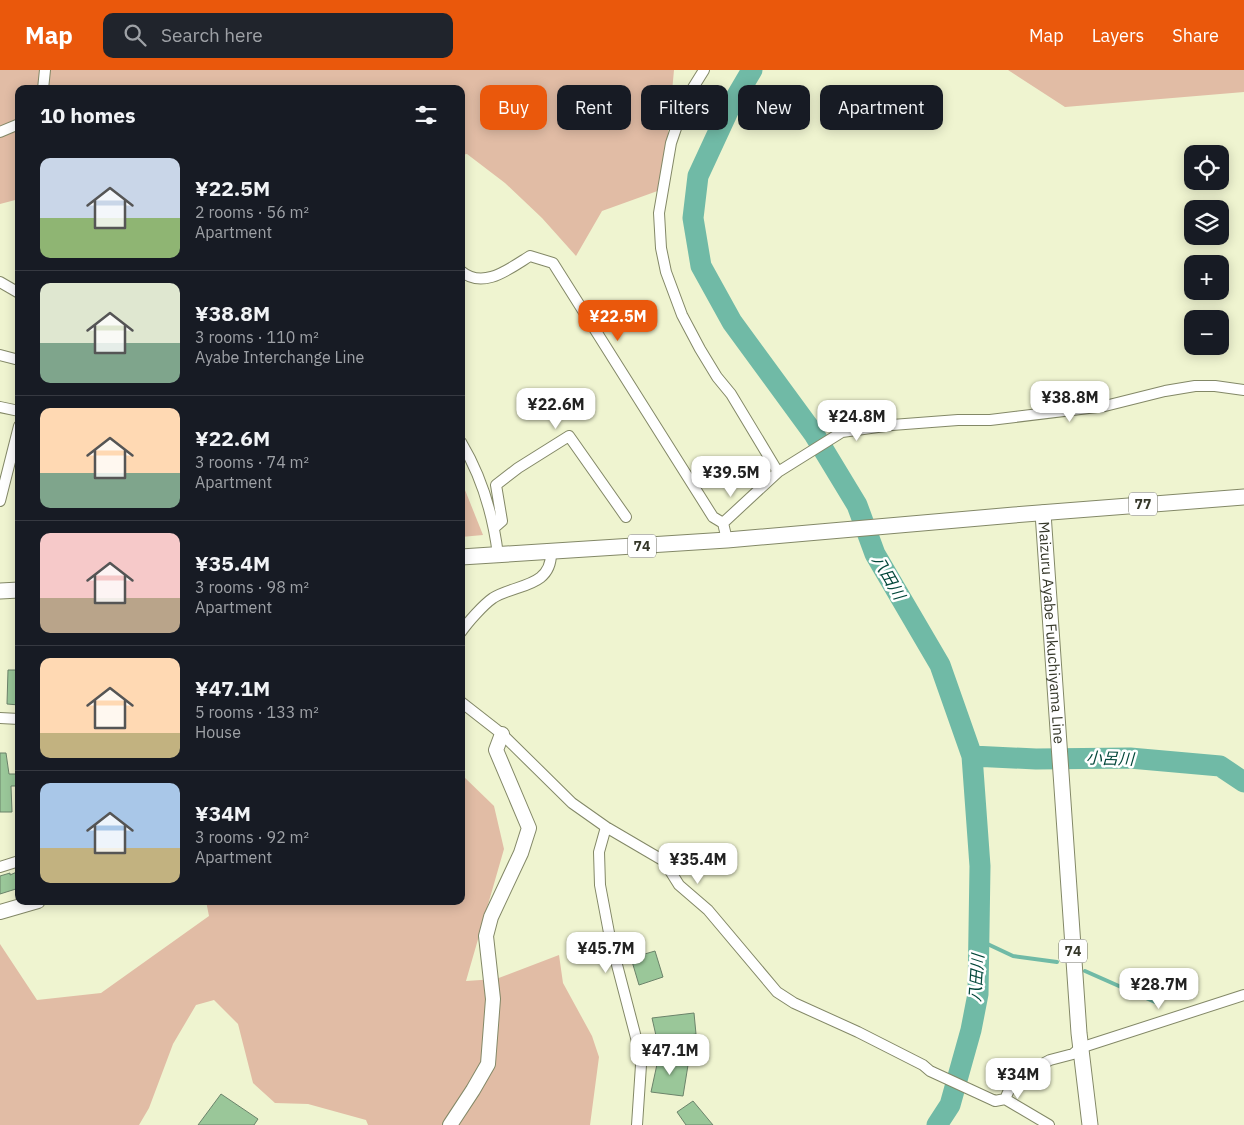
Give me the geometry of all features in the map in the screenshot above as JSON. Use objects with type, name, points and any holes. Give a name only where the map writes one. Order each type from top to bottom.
[{"type":"main road","name":"77","points":[[1042,513],[1244,497]]},
{"type":"main road","name":"Maizuru Ayabe Fukuchiyama Line","points":[[465,557],[727,540],[1042,513],[1080,1048],[1090,1125]]},
{"type":"main road","points":[[0,591],[15,590]]},
{"type":"street","points":[[43,85],[45,70]]},
{"type":"street","points":[[704,70],[686,98],[671,142],[659,213],[661,248],[666,272],[700,349],[717,377],[731,394],[778,472]]},
{"type":"street","points":[[0,132],[15,126]]},
{"type":"street","points":[[465,274],[481,280],[502,272],[530,256],[553,263],[713,517],[723,523],[727,540]]},
{"type":"street","points":[[0,282],[15,291]]},
{"type":"street","points":[[0,355],[15,359]]},
{"type":"street","points":[[723,523],[778,472],[842,432],[958,420],[990,420],[1105,406],[1165,391],[1195,386],[1215,386],[1244,390]]},
{"type":"street","points":[[0,408],[15,410]]},
{"type":"street","points":[[494,528],[502,521],[496,486],[518,468],[569,436],[626,517]]},
{"type":"street","points":[[0,501],[15,442]]},
{"type":"street","points":[[465,449],[472,460],[485,493],[494,528],[498,555]]},
{"type":"street","points":[[465,626],[492,598],[540,579],[547,571],[551,560],[550,552]]},
{"type":"street","points":[[465,705],[502,734],[572,803],[606,827],[664,861],[679,885],[708,910],[777,992],[794,1003],[923,1064],[930,1071],[980,1095],[995,1101],[1005,1099],[1049,1125]]},
{"type":"street","points":[[0,718],[15,719]]},
{"type":"street","points":[[450,1125],[488,1064],[493,1000],[486,936],[491,916],[521,853],[529,828],[496,750],[502,734]]},
{"type":"street","points":[[606,827],[599,852],[600,885],[610,938],[640,1053],[637,1125]]},
{"type":"street","points":[[0,867],[15,862]]},
{"type":"street","points":[[0,912],[24,905]]},
{"type":"street","points":[[1005,1099],[1014,1080],[1050,1060],[1073,1054],[1080,1048],[1244,995]]},
{"type":"shaded area","points":[[0,70],[674,70],[673,85],[641,85],[641,130],[668,130],[663,189],[602,211],[576,256],[542,218],[505,183],[465,154],[465,85],[15,85],[15,200],[0,204]]},
{"type":"shaded area","points":[[1008,70],[1244,70],[1244,92],[1065,107]]},
{"type":"shaded area","points":[[465,490],[483,535],[465,537]]},
{"type":"shaded area","points":[[465,778],[494,806],[504,849],[466,981],[496,979],[559,955],[563,983],[592,1036],[599,1057],[590,1125],[368,1125],[366,1120],[308,1104],[275,1103],[253,1083],[238,1024],[214,1000],[196,1005],[173,1044],[149,1108],[139,1125],[0,1125],[0,944],[37,1000],[101,993],[209,916],[207,905],[465,905]]},
{"type":"building","points":[[8,670],[15,670],[15,705],[7,704]]},
{"type":"building","points":[[0,753],[6,753],[9,774],[15,774],[15,786],[11,786],[12,812],[0,812]]},
{"type":"building","points":[[10,873],[10,875],[15,873],[15,889],[0,894],[0,876]]},
{"type":"building","points":[[655,951],[663,977],[639,985],[631,958]]},
{"type":"building","points":[[694,1013],[696,1034],[657,1040],[652,1018]]},
{"type":"building","points":[[659,1055],[689,1059],[683,1096],[651,1092]]},
{"type":"building","points":[[221,1094],[258,1119],[254,1125],[198,1125]]},
{"type":"building","points":[[693,1101],[713,1125],[686,1125],[677,1112]]},
{"type":"waterway","name":"八田川","points":[[752,70],[729,109],[698,176],[693,218],[701,266],[732,322],[814,434],[857,505],[875,554],[940,665],[972,756],[980,866],[978,994],[971,1030],[950,1105],[937,1125]]},
{"type":"waterway","name":"小呂川","points":[[972,756],[1036,759],[1130,758],[1220,766],[1244,782]]},
{"type":"waterway","points":[[979,940],[1013,956],[1057,962]]},
{"type":"waterway","points":[[1085,971],[1155,1002]]}]
